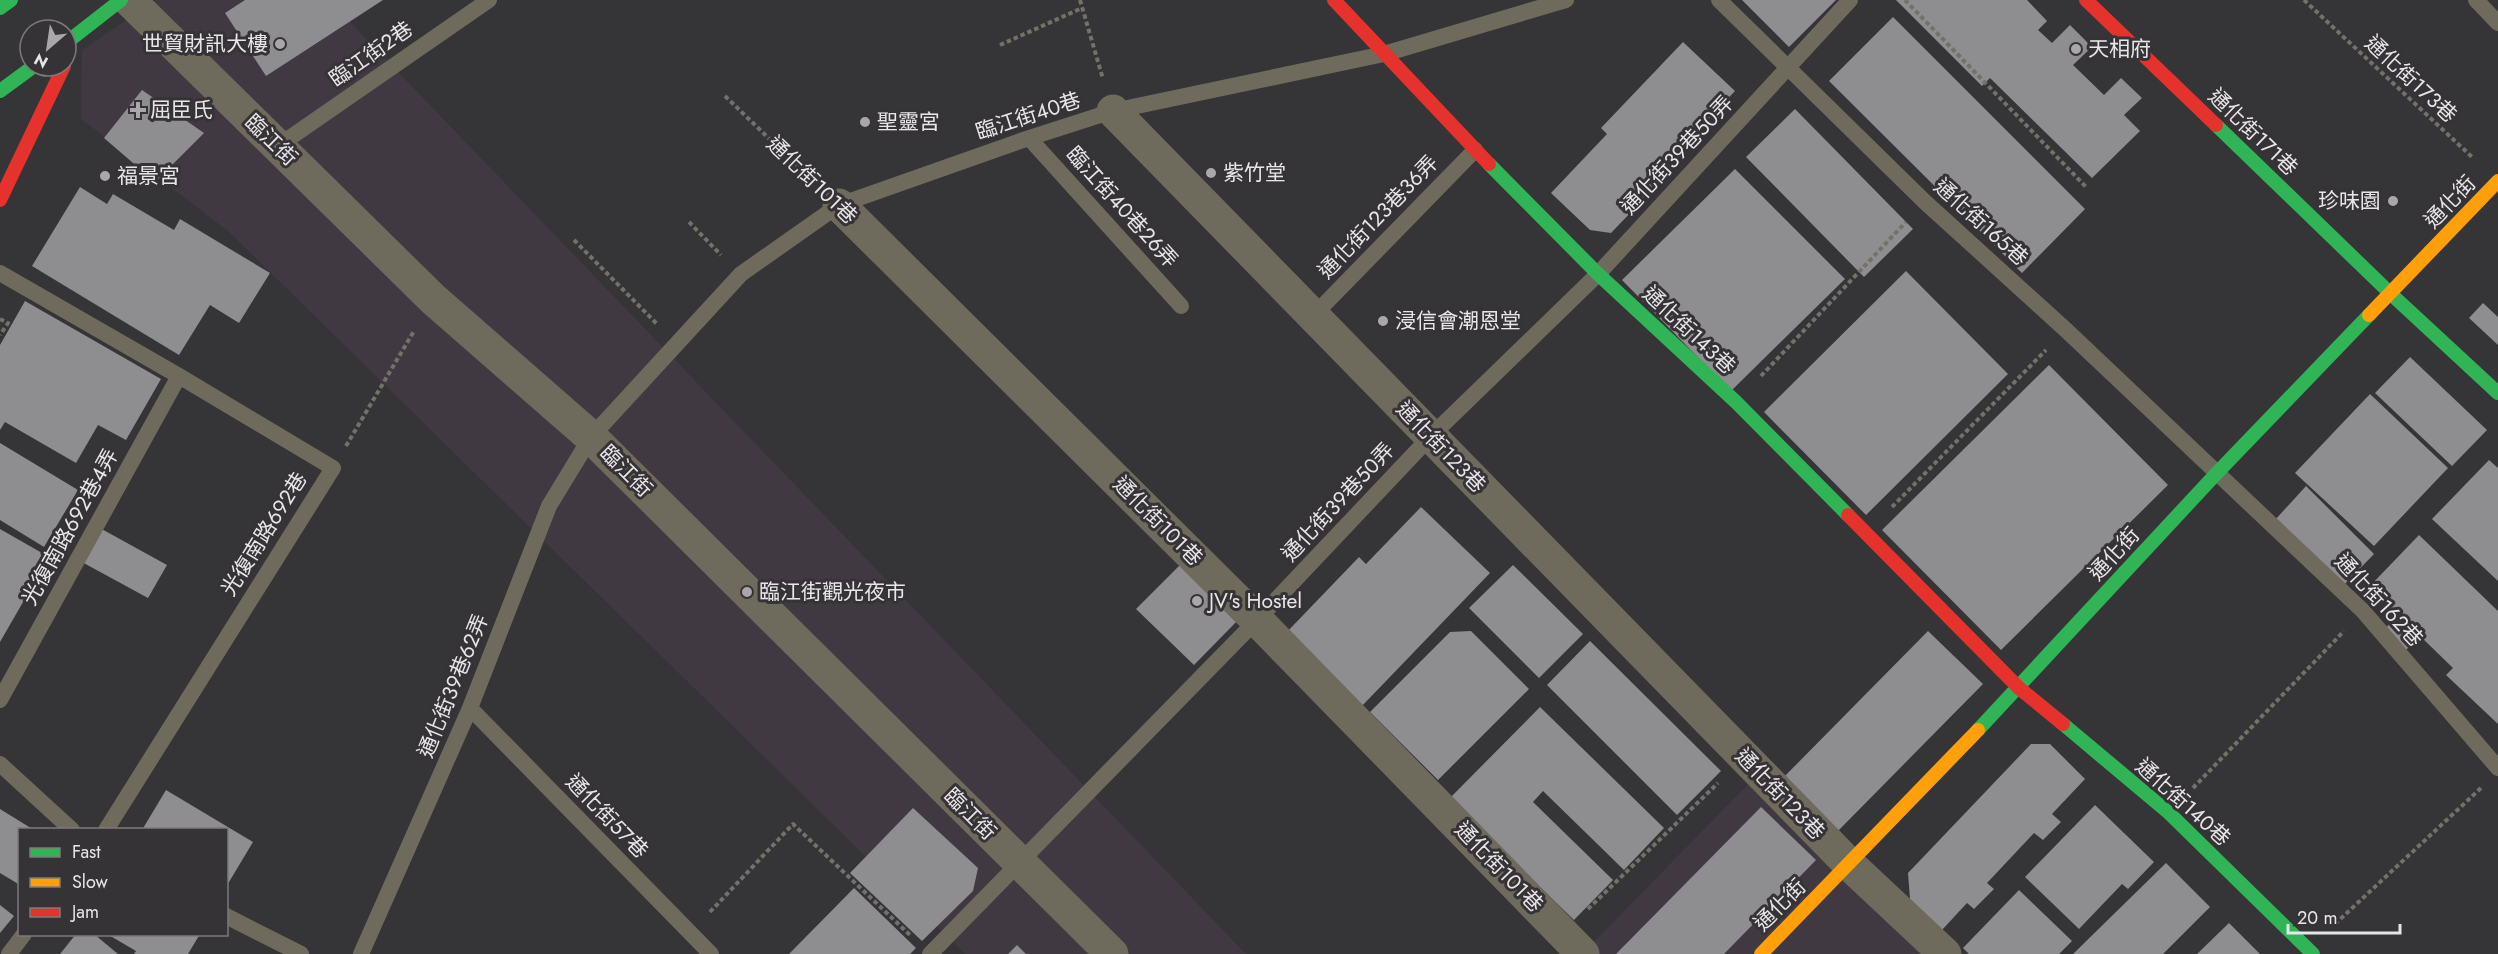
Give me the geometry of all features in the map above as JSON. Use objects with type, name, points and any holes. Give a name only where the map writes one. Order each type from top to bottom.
[{"type":"street","points":[[0,8],[11,0]]},
{"type":"street","points":[[78,34],[121,0]]},
{"type":"street","name":"臨江街","points":[[129,0],[433,299],[591,437],[1112,954]]},
{"type":"street","name":"通化街143巷","points":[[1334,0],[1475,150],[1598,274],[1736,402],[2019,688]]},
{"type":"street","name":"通化街171巷","points":[[2086,0],[2391,294],[2498,393]]},
{"type":"street","points":[[78,38],[81,32]]},
{"type":"street","points":[[0,90],[18,77]]},
{"type":"street","points":[[0,200],[58,78]]},
{"type":"street","name":"通化街123巷","points":[[1113,111],[1850,866],[1945,954]]},
{"type":"street","name":"通化街","points":[[1761,954],[1850,866],[2218,473],[2498,181]]},
{"type":"street","name":"通化街101巷","points":[[839,205],[1257,620],[1573,943]]},
{"type":"street","name":"通化街140巷","points":[[2019,688],[2169,813],[2310,951]]},
{"type":"lane","name":"臨江街2巷","points":[[278,146],[489,0]]},
{"type":"lane","name":"臨江街40巷","points":[[591,437],[741,274],[839,205],[1113,111],[1384,54],[1566,0]]},
{"type":"lane","name":"通化街165巷","points":[[1719,0],[1925,202],[2218,473]]},
{"type":"lane","name":"通化街39巷50弄","points":[[930,954],[1257,620],[1431,436],[1598,274],[1850,0]]},
{"type":"lane","points":[[2476,0],[2498,23]]},
{"type":"lane","name":"臨江街40巷26弄","points":[[1029,138],[1181,306]]},
{"type":"lane","name":"通化街123巷36弄","points":[[1313,316],[1475,150]]},
{"type":"lane","name":"光復南路692巷","points":[[0,273],[180,376],[333,468],[107,828]]},
{"type":"lane","name":"光復南路692巷4弄","points":[[0,700],[180,376]]},
{"type":"lane","name":"通化街39巷62弄","points":[[361,954],[470,708],[549,506],[591,437]]},
{"type":"lane","name":"通化街162巷","points":[[2218,473],[2363,611],[2494,774]]},
{"type":"lane","name":"通化街57巷","points":[[470,708],[711,954]]},
{"type":"lane","points":[[0,764],[70,828]]},
{"type":"lane","points":[[228,917],[301,954]]},
{"type":"lane","points":[[9,954],[22,936]]},
{"type":"path","points":[[1080,0],[1113,111]]},
{"type":"path","points":[[1905,0],[2086,187]]},
{"type":"path","name":"通化街173巷","points":[[2304,0],[2473,157]]},
{"type":"path","points":[[1000,45],[1082,8]]},
{"type":"path","name":"通化街101巷","points":[[725,96],[839,205]]},
{"type":"path","points":[[1736,402],[1925,202]]},
{"type":"path","points":[[688,222],[741,274]]},
{"type":"path","points":[[574,240],[677,344]]},
{"type":"path","points":[[333,468],[433,299]]},
{"type":"path","points":[[0,319],[8,323],[0,335]]},
{"type":"path","points":[[1866,534],[2066,330]]},
{"type":"path","points":[[2169,813],[2363,611]]},
{"type":"path","points":[[1573,943],[1744,758]]},
{"type":"path","points":[[2310,951],[2494,774]]},
{"type":"path","points":[[690,933],[793,824],[912,938]]},
{"type":"shaded area","name":"臨江街觀光夜市","points":[[156,0],[329,0],[1246,954],[965,954],[228,231],[81,119],[82,50]]},
{"type":"shaded area","points":[[1750,782],[1927,954],[1582,954]]},
{"type":"building","name":"世貿財訊大樓","points":[[245,0],[383,0],[266,76],[225,13]]},
{"type":"building","points":[[1742,0],[1836,0],[1789,47]]},
{"type":"building","points":[[1896,0],[2027,0],[2047,21],[2038,30],[2052,43],[2070,25],[2092,47],[2073,65],[2104,95],[2121,78],[2142,98],[2124,115],[2140,131],[2092,178],[1990,78],[1982,86]]},
{"type":"building","points":[[1893,17],[2085,209],[2022,273],[1829,81]]},
{"type":"building","points":[[1683,42],[1735,91],[1653,177],[1659,183],[1611,233],[1590,230],[1551,193],[1607,134],[1601,128]]},
{"type":"building","points":[[142,90],[204,133],[155,182],[104,138]]},
{"type":"building","points":[[1795,109],[1913,229],[1864,277],[1746,157]]},
{"type":"building","points":[[1735,169],[1845,279],[1731,391],[1622,280]]},
{"type":"building","points":[[80,187],[107,204],[113,194],[174,230],[180,219],[270,273],[239,323],[210,305],[179,355],[32,266]]},
{"type":"building","points":[[1906,271],[2008,374],[1866,515],[1764,412]]},
{"type":"building","points":[[25,301],[161,379],[126,440],[98,425],[76,463],[5,422],[0,430],[0,345]]},
{"type":"building","points":[[2483,303],[2498,317],[2498,345],[2469,318]]},
{"type":"building","points":[[2410,357],[2487,430],[2452,466],[2375,393]]},
{"type":"building","points":[[2049,365],[2168,485],[2001,650],[1882,530]]},
{"type":"building","points":[[2370,394],[2448,468],[2374,546],[2295,473]]},
{"type":"building","points":[[0,443],[78,490],[44,547],[0,520]]},
{"type":"building","points":[[2489,460],[2498,468],[2498,581],[2432,519]]},
{"type":"building","points":[[2306,486],[2374,554],[2341,588],[2274,521]]},
{"type":"building","points":[[1421,507],[1490,573],[1361,707],[1284,635],[1359,557],[1366,564]]},
{"type":"building","points":[[98,527],[167,565],[148,598],[80,561]]},
{"type":"building","points":[[0,529],[49,557],[0,642]]},
{"type":"building","points":[[2419,535],[2498,611],[2498,724],[2446,675],[2453,668],[2420,636],[2404,652],[2382,632],[2398,615],[2369,587]]},
{"type":"building","points":[[1183,562],[1241,617],[1194,665],[1136,609]]},
{"type":"building","points":[[1513,565],[1583,634],[1539,678],[1469,608]]},
{"type":"building","points":[[1471,631],[1529,689],[1438,780],[1370,712],[1450,632]]},
{"type":"building","points":[[1928,631],[1983,684],[1834,835],[1779,782]]},
{"type":"building","points":[[1590,641],[1721,771],[1677,815],[1547,685]]},
{"type":"building","points":[[1540,707],[1664,828],[1624,870],[1543,791],[1533,802],[1613,880],[1574,920],[1449,799]]},
{"type":"building","points":[[2031,744],[2050,744],[2085,779],[2052,814],[2061,822],[2043,840],[2034,833],[1987,883],[1994,889],[1974,909],[1967,903],[1942,930],[1910,899],[1908,873]]},
{"type":"building","points":[[166,790],[253,842],[228,884],[228,828],[143,828]]},
{"type":"building","points":[[2095,805],[2154,862],[2128,889],[2122,884],[2079,929],[2025,877]]},
{"type":"building","points":[[1761,807],[1816,860],[1724,954],[1616,954]]},
{"type":"building","points":[[913,808],[978,868],[973,891],[922,941],[850,873]]},
{"type":"building","points":[[0,809],[31,828],[18,828],[18,884],[0,873]]},
{"type":"building","points":[[2166,863],[2210,907],[2163,954],[2073,954]]},
{"type":"building","points":[[854,888],[916,948],[910,954],[789,954]]},
{"type":"building","points":[[2019,890],[2072,941],[2059,954],[1969,954],[1963,948]]},
{"type":"building","points":[[0,905],[14,916],[0,933]]},
{"type":"building","points":[[2229,923],[2260,954],[2197,954]]},
{"type":"building","points":[[74,936],[96,936],[118,954],[60,954]]},
{"type":"building","points":[[110,936],[199,936],[188,954],[134,954],[136,951]]},
{"type":"building","points":[[1017,945],[1026,954],[1008,954]]},
{"type":"traffic: fast","points":[[0,8],[11,0]]},
{"type":"traffic: fast","points":[[78,34],[121,0]]},
{"type":"traffic: fast","points":[[0,91],[18,78]]},
{"type":"traffic: fast","points":[[2216,125],[2391,294],[2498,393]]},
{"type":"traffic: fast","points":[[1489,164],[1598,274],[1736,402],[1848,515]]},
{"type":"traffic: fast","points":[[1978,730],[2215,475],[2369,315]]},
{"type":"traffic: fast","points":[[2063,724],[2169,813],[2313,954]]},
{"type":"traffic: slow","points":[[2369,315],[2498,181]]},
{"type":"traffic: slow","points":[[1761,954],[1978,730]]},
{"type":"traffic: jam","points":[[1334,0],[1489,164]]},
{"type":"traffic: jam","points":[[2086,0],[2216,125]]},
{"type":"traffic: jam","points":[[0,200],[58,78]]},
{"type":"traffic: jam","points":[[1848,515],[2019,688],[2063,724]]},
{"type":"place","name":"世貿財訊大樓","points":[[280,44]]},
{"type":"place","name":"天相府","points":[[2076,49]]},
{"type":"place","name":"屈臣氏","points":[[138,110]]},
{"type":"place","name":"聖靈宮","points":[[865,122]]},
{"type":"place","name":"紫竹堂","points":[[1211,173]]},
{"type":"place","name":"福景宮","points":[[105,176]]},
{"type":"place","name":"珍味園","points":[[2393,201]]},
{"type":"place","name":"浸信會潮恩堂","points":[[1383,321]]},
{"type":"place","name":"臨江街觀光夜市","points":[[747,592]]},
{"type":"place","name":"JV's Hostel","points":[[1197,601]]}]
